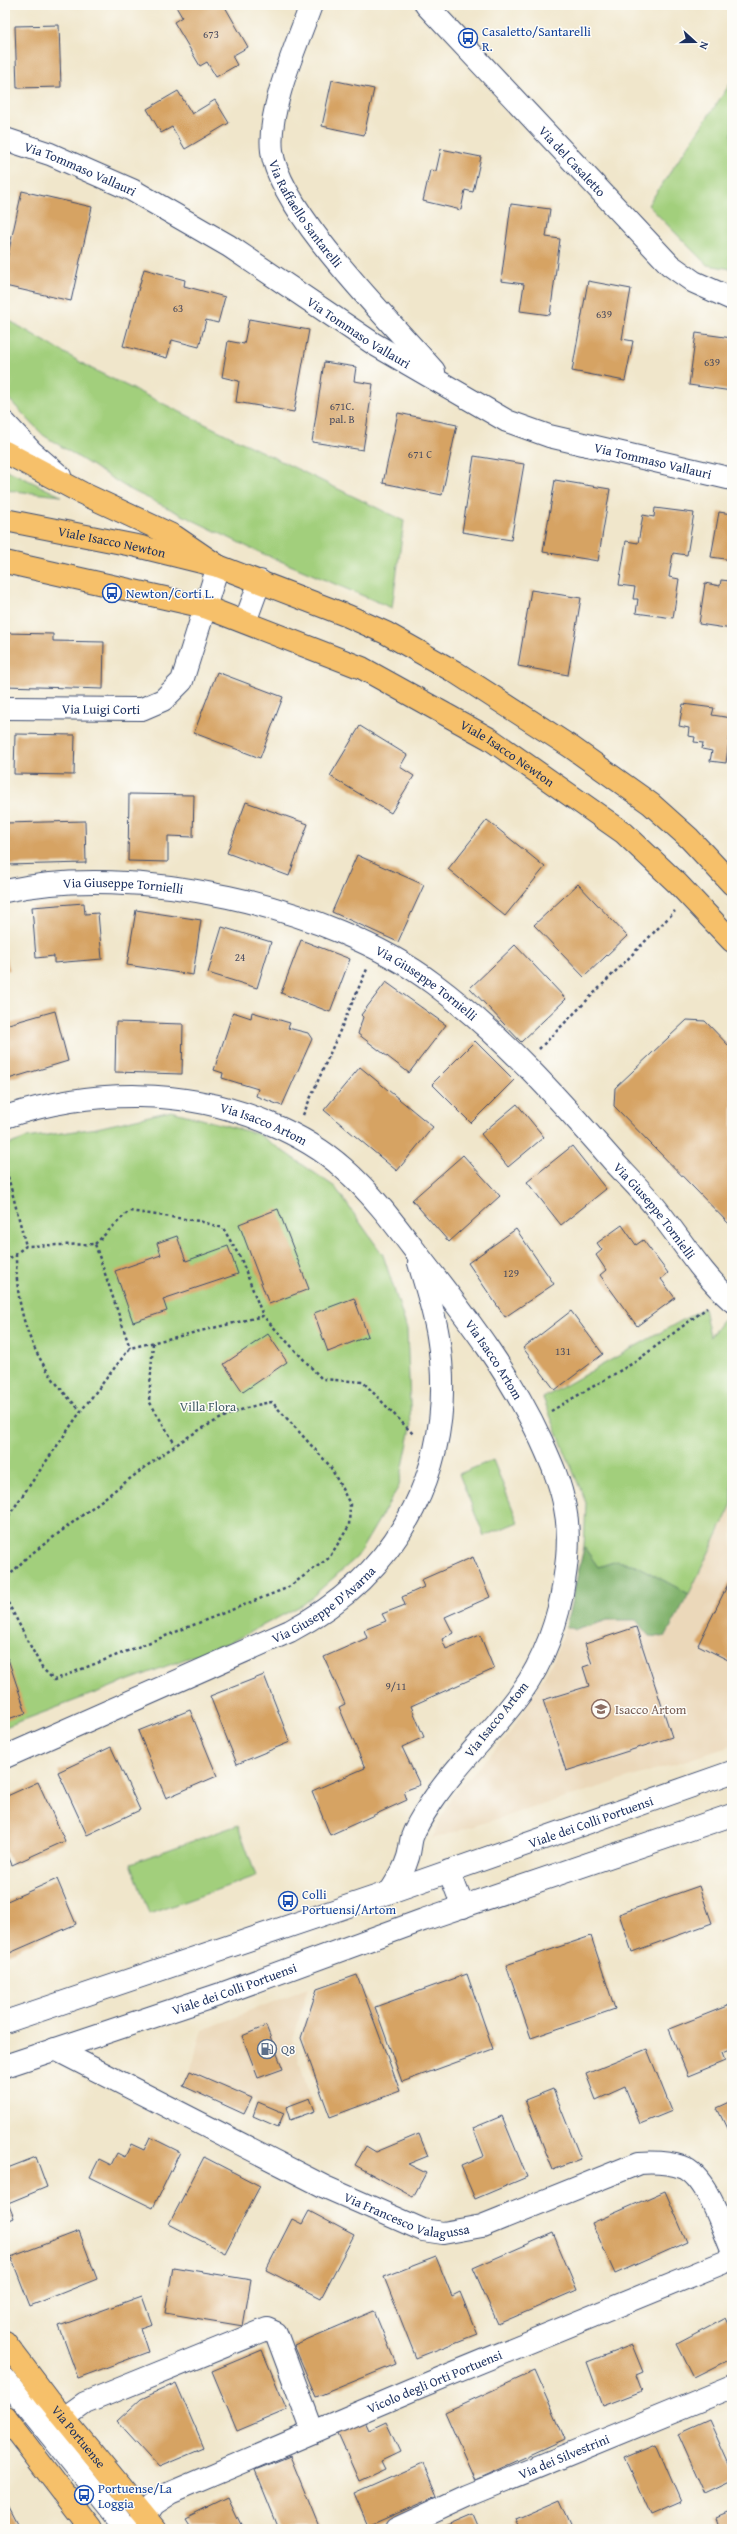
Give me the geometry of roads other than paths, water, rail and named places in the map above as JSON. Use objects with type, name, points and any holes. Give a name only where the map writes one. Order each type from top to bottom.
[{"type":"main road","points":[[5,452],[82,493],[174,536],[218,566]]},
{"type":"main road","name":"Viale Isacco Newton","points":[[5,520],[137,546],[218,566],[260,581],[386,633],[455,672],[514,709],[651,804],[689,838],[732,884]]},
{"type":"main road","name":"Viale Isacco Newton","points":[[5,562],[205,608],[245,622],[362,668],[490,739],[624,834],[690,896],[732,941]]},
{"type":"main road","name":"Via Portuense","points":[[5,2342],[145,2525]]},
{"type":"main road","points":[[5,2418],[91,2529]]},
{"type":"street","name":"Via Raffaello Santarelli","points":[[311,5],[279,96],[273,124],[272,150],[278,174],[321,243],[447,385]]},
{"type":"street","name":"Via del Casaletto","points":[[426,5],[670,265],[700,285],[732,299]]},
{"type":"street","name":"Via Tommaso Vallauri","points":[[5,140],[50,154],[132,190],[229,246],[374,344],[447,385],[487,412],[549,436],[732,479]]},
{"type":"street","points":[[5,423],[30,451],[82,493]]},
{"type":"street","points":[[205,608],[218,566]]},
{"type":"street","points":[[245,622],[260,581]]},
{"type":"street","name":"Via Luigi Corti","points":[[5,708],[130,711],[157,704],[175,690],[182,681],[205,608]]},
{"type":"street","name":"Via Giuseppe Tornielli","points":[[5,891],[32,885],[104,881],[180,887],[295,916],[376,949],[432,983],[473,1017],[524,1065],[656,1208],[706,1275],[729,1298]]},
{"type":"street","name":"Via Isacco Artom","points":[[5,1117],[87,1097],[124,1095],[152,1096],[222,1107],[258,1118],[294,1134],[325,1154],[359,1183],[415,1250],[482,1338],[516,1390],[531,1418],[554,1468],[561,1491],[567,1521],[567,1551],[562,1593],[556,1618],[532,1675],[522,1691],[462,1761],[428,1807],[415,1830],[407,1861],[390,1892]]},
{"type":"street","name":"Via Giuseppe D'Avarna","points":[[5,1757],[252,1650],[290,1632],[331,1607],[381,1561],[408,1522],[426,1482],[437,1437],[442,1386],[439,1344],[432,1307],[415,1250]]},
{"type":"street","name":"Viale dei Colli Portuensi","points":[[5,2022],[390,1892],[732,1772]]},
{"type":"street","name":"Viale dei Colli Portuensi","points":[[5,2066],[221,1994],[463,1907],[732,1815]]},
{"type":"street","points":[[449,1871],[463,1907]]},
{"type":"street","name":"Via Francesco Valagussa","points":[[55,2049],[325,2187],[423,2230],[443,2233],[482,2226],[639,2163],[662,2162],[684,2168],[696,2178],[707,2193],[732,2250]]},
{"type":"street","name":"Vicolo degli Orti Portuensi","points":[[145,2525],[153,2504],[170,2493],[312,2432],[732,2259]]},
{"type":"street","points":[[64,2418],[85,2403],[267,2328],[276,2333],[312,2432]]},
{"type":"street","name":"Via Portuense","points":[[5,2379],[126,2529]]},
{"type":"street","name":"Via dei Silvestrini","points":[[396,2529],[474,2493],[732,2387]]},
{"type":"place","name":"Casaletto/Santarelli R.","points":[[468,38]]},
{"type":"place","name":"Newton/Corti L.","points":[[112,593]]},
{"type":"place","name":"Isacco Artom","points":[[601,1709]]},
{"type":"place","name":"Colli Portuensi/Artom","points":[[288,1901]]},
{"type":"place","name":"Q8","points":[[267,2049]]},
{"type":"place","name":"Portuense/La Loggia","points":[[84,2495]]},
{"type":"park label","name":"Villa Flora","points":[[208,1406]]}]
